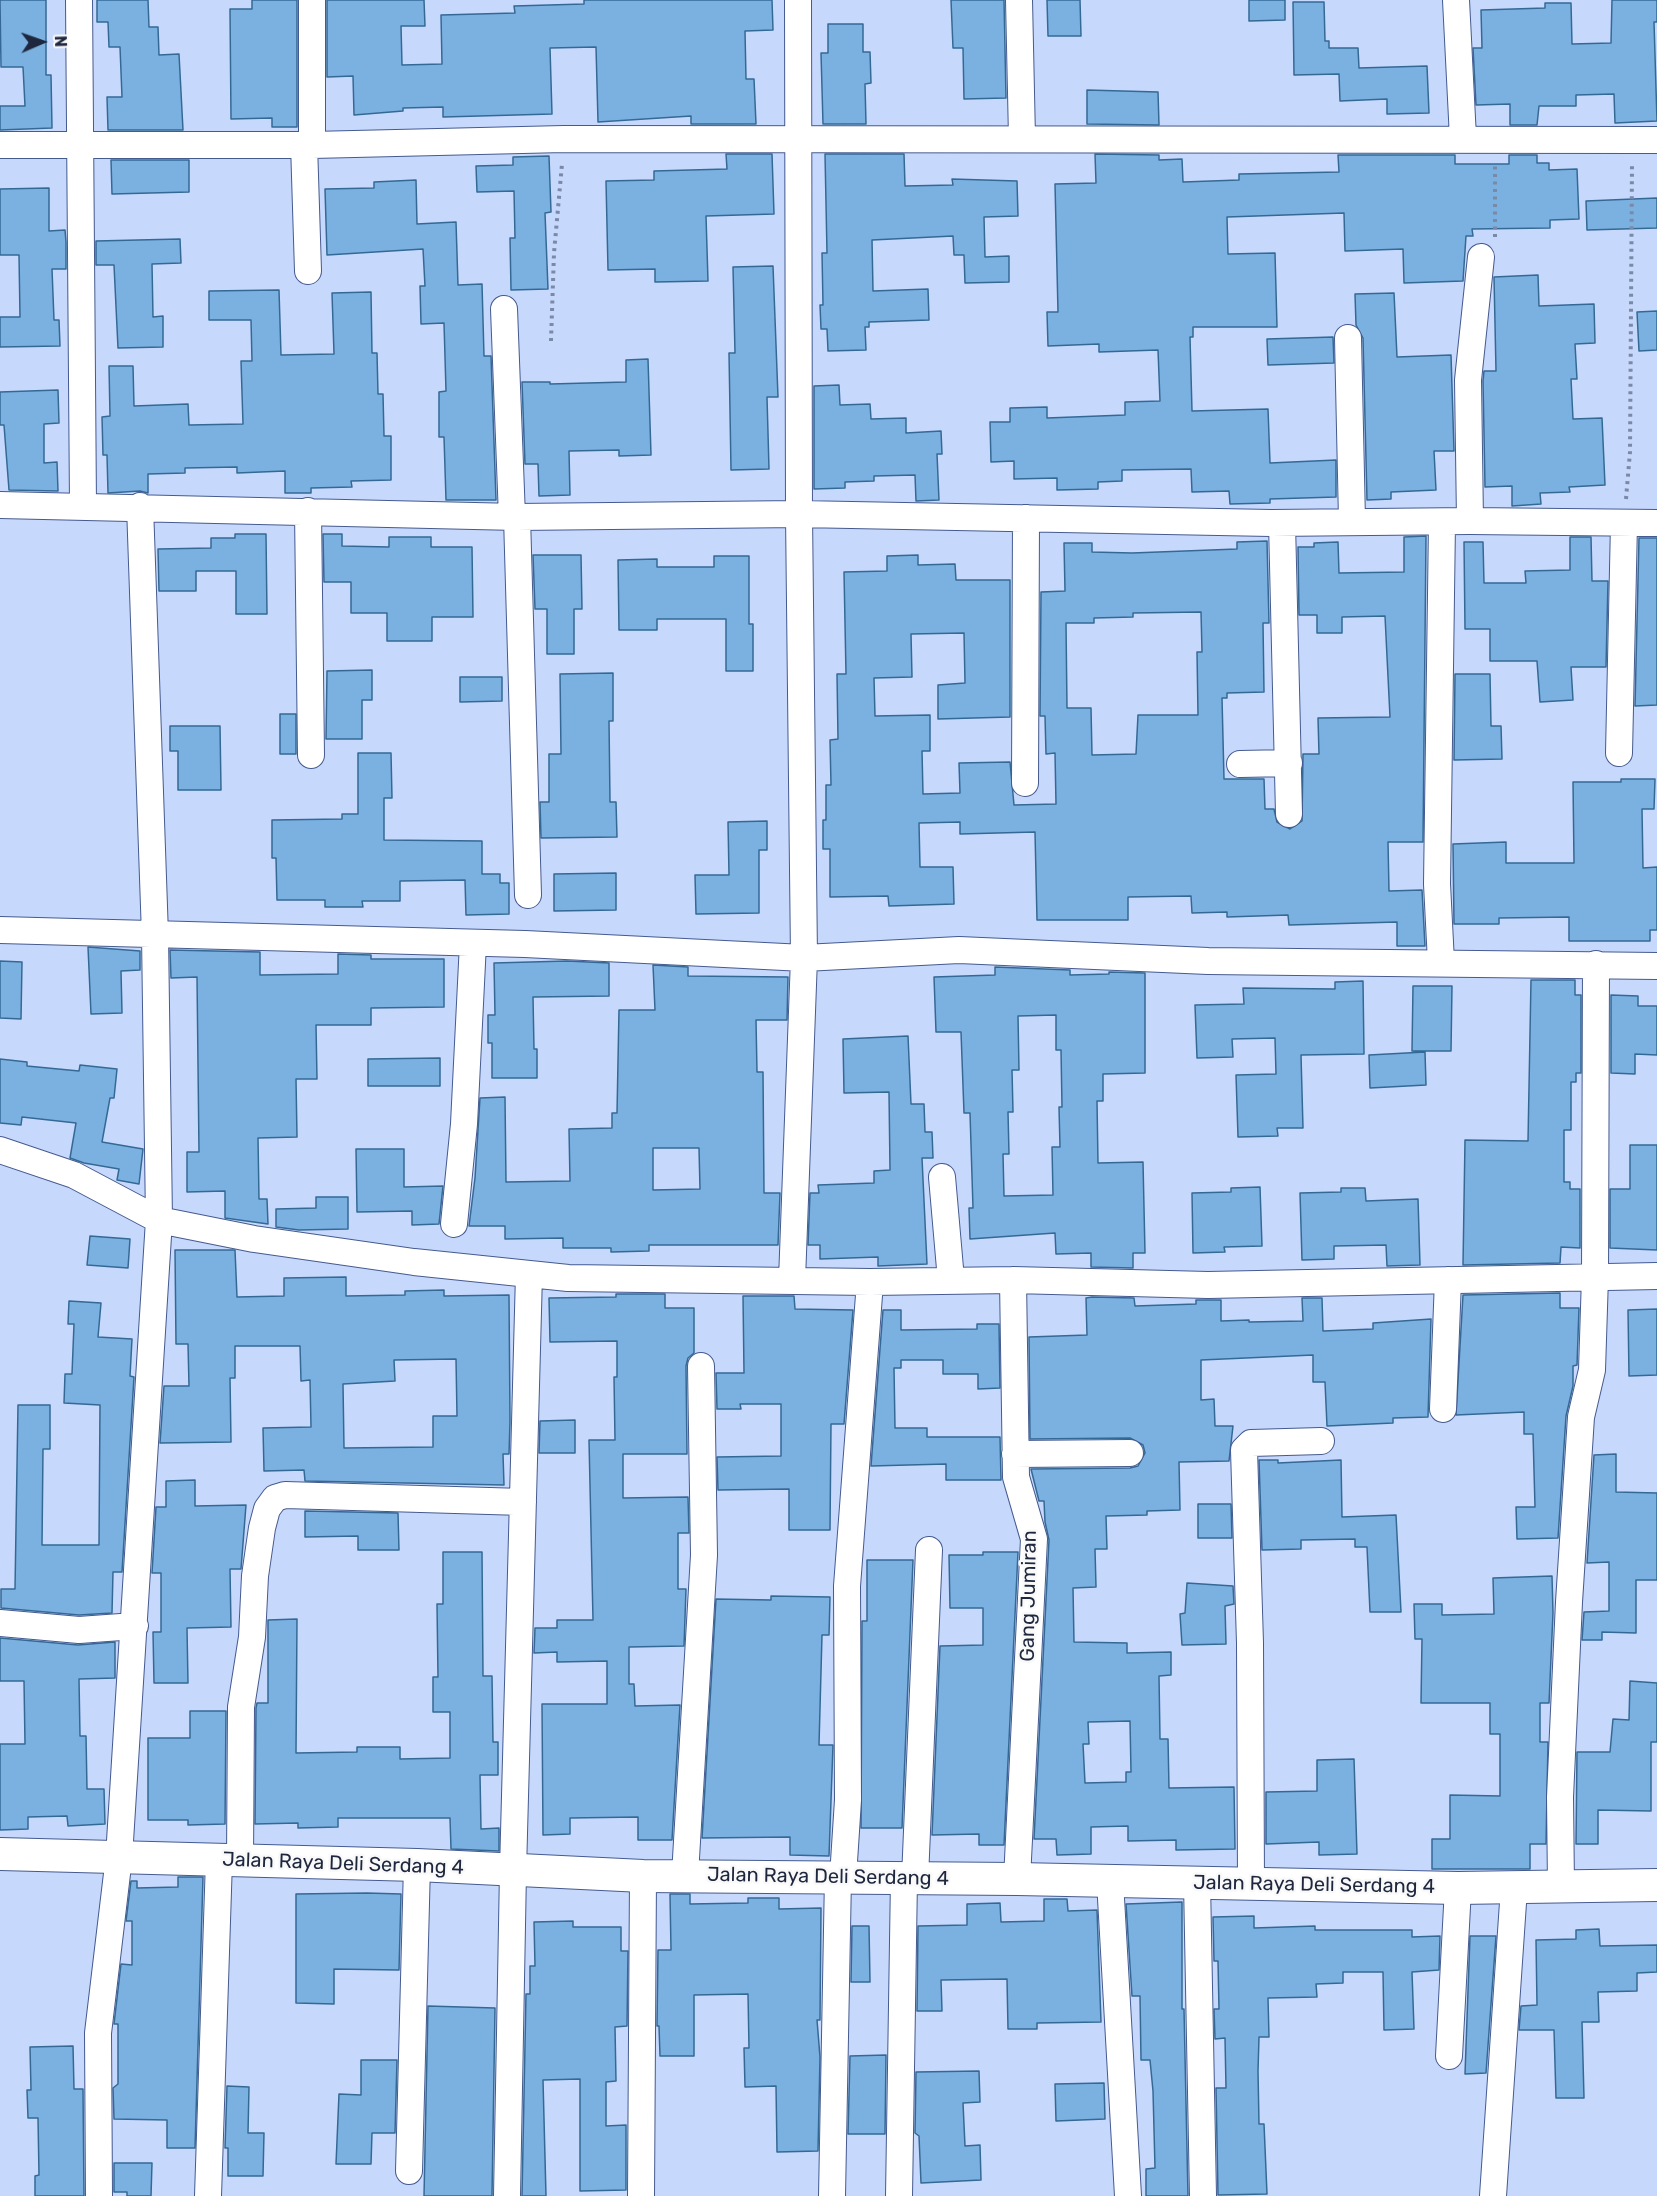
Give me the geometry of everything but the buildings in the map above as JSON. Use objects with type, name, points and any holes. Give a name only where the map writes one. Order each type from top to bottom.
[{"type":"street","points":[[79,0],[83,505]]},
{"type":"street","points":[[308,271],[308,144],[312,0]]},
{"type":"street","points":[[792,1280],[804,958],[799,514],[798,0]]},
{"type":"street","points":[[1019,0],[1022,138]]},
{"type":"street","points":[[1456,0],[1463,138]]},
{"type":"street","points":[[0,145],[80,147],[564,139],[1495,138],[1657,140]]},
{"type":"street","points":[[1470,521],[1468,380],[1481,258]]},
{"type":"street","points":[[504,309],[528,895]]},
{"type":"street","points":[[1348,338],[1352,521]]},
{"type":"street","points":[[0,505],[140,506],[514,517],[799,514],[1282,523],[1470,521],[1657,523]]},
{"type":"street","points":[[99,2196],[98,2033],[119,1857],[159,1220],[155,935],[140,506]]},
{"type":"street","points":[[308,511],[311,755]]},
{"type":"street","points":[[1025,783],[1026,518]]},
{"type":"street","points":[[1441,962],[1437,884],[1442,522]]},
{"type":"street","points":[[1282,523],[1289,814]]},
{"type":"street","points":[[1619,753],[1624,523]]},
{"type":"street","points":[[1240,764],[1289,763]]},
{"type":"street","points":[[0,930],[473,943],[804,958],[959,950],[1208,961],[1657,966]]},
{"type":"street","points":[[454,1224],[464,1124],[473,943]]},
{"type":"street","points":[[1561,1887],[1560,1797],[1569,1602],[1581,1418],[1592,1370],[1595,1277],[1596,964]]},
{"type":"street","points":[[0,1150],[74,1175],[159,1220],[254,1239],[414,1262],[568,1278],[870,1282],[1013,1280],[1208,1285],[1657,1276]]},
{"type":"street","points":[[942,1177],[951,1280]]},
{"type":"street","points":[[507,2196],[529,1274]]},
{"type":"street","name":"Gang Jumiran","points":[[1013,1280],[1016,1477],[1034,1539],[1017,1879]]},
{"type":"street","points":[[1443,1409],[1448,1280]]},
{"type":"street","points":[[832,2196],[840,1877],[848,1800],[847,1586],[870,1282]]},
{"type":"street","points":[[685,1875],[704,1555],[701,1366]]},
{"type":"street","points":[[1251,1884],[1250,1643],[1245,1448],[1251,1443],[1321,1441]]},
{"type":"street","points":[[1015,1454],[1130,1453]]},
{"type":"street","points":[[208,2196],[241,1707],[252,1638],[255,1576],[262,1528],[270,1503],[275,1498],[285,1495],[523,1502]]},
{"type":"street","points":[[899,2196],[910,1878],[929,1550]]},
{"type":"street","points":[[0,1623],[79,1630],[135,1626]]},
{"type":"street","name":"Jalan Raya Deli Serdang 4","points":[[0,1854],[417,1866],[643,1876],[1017,1879],[1458,1888],[1657,1886]]},
{"type":"street","points":[[409,2171],[417,1866]]},
{"type":"street","points":[[641,2196],[643,1876]]},
{"type":"street","points":[[1110,1881],[1128,2196]]},
{"type":"street","points":[[1197,1882],[1203,2196]]},
{"type":"street","points":[[1449,2056],[1458,1888]]},
{"type":"street","points":[[1493,2196],[1514,1888]]},
{"type":"path","points":[[1481,258],[1495,240],[1495,138]]},
{"type":"path","points":[[551,341],[554,253],[564,139]]},
{"type":"path","points":[[1624,523],[1630,452],[1632,140]]}]
